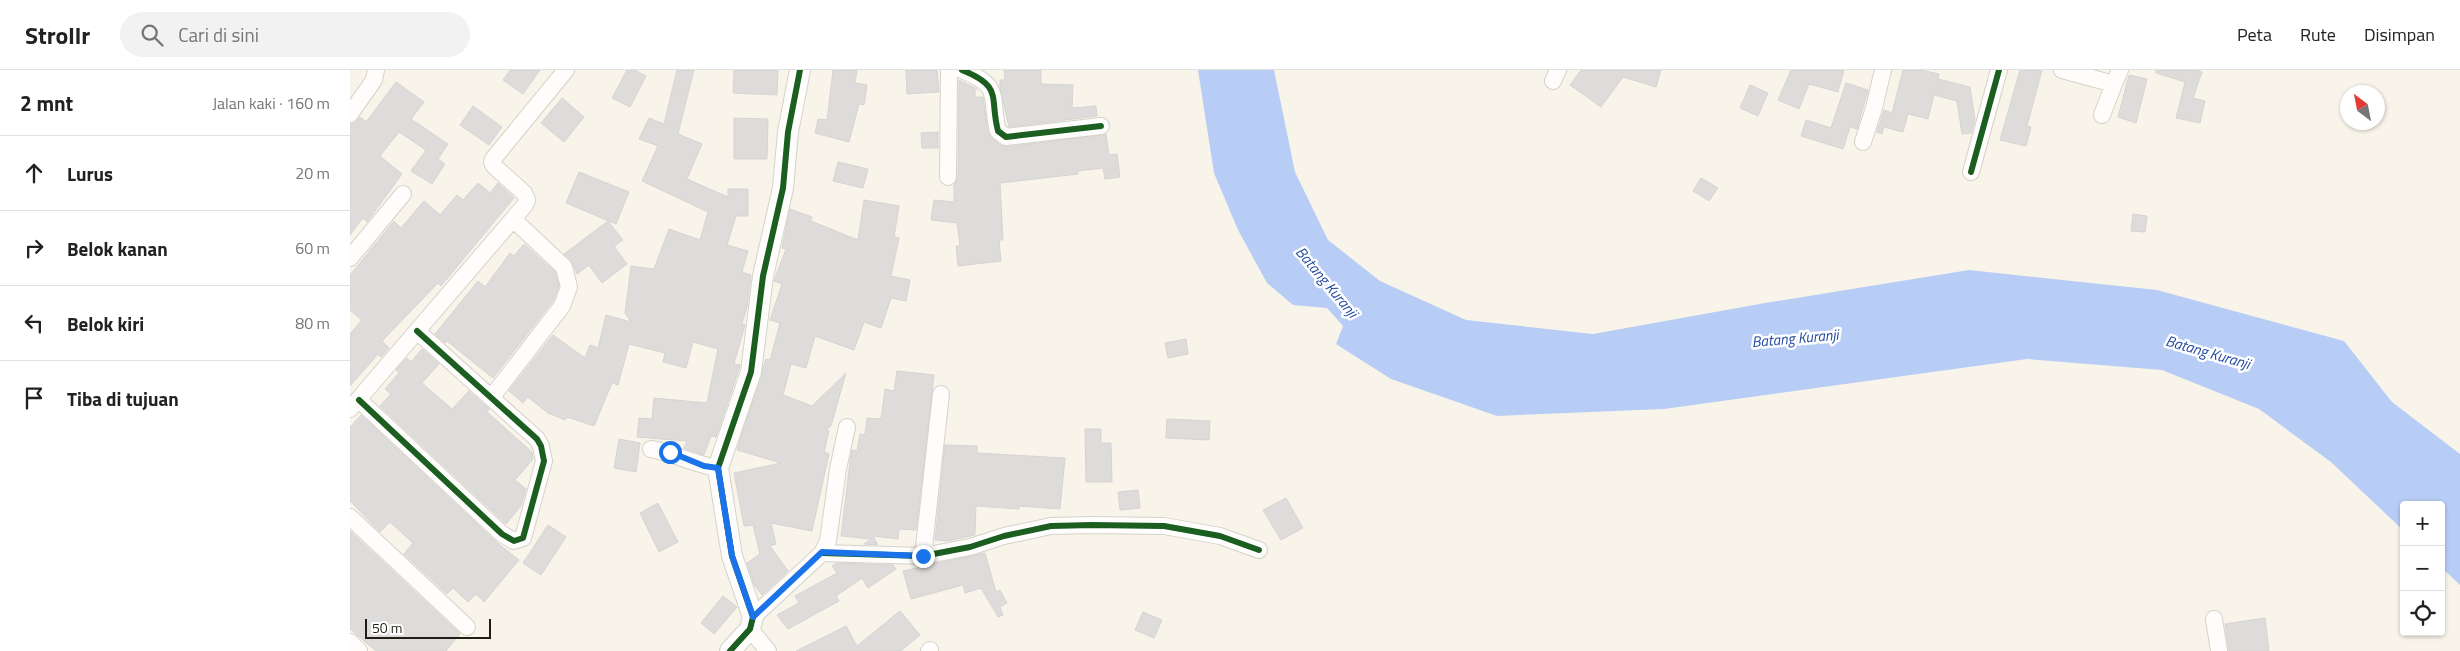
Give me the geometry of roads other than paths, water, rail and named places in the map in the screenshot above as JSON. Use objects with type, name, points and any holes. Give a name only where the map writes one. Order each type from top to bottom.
[{"type":"street","points":[[417,332],[537,439],[544,461],[526,534],[519,540],[514,540],[502,534],[354,404],[525,205],[526,196],[492,162],[566,70]]},
{"type":"street","points":[[768,651],[751,623],[732,556],[718,468],[751,372],[763,276],[783,188],[788,132],[800,70]]},
{"type":"street","points":[[948,177],[949,70]]},
{"type":"street","points":[[962,70],[988,84],[995,99],[998,131],[1006,137],[1101,126]]},
{"type":"street","points":[[1863,142],[1874,108],[1882,70]]},
{"type":"street","points":[[1971,172],[1999,70]]},
{"type":"street","points":[[2062,70],[2117,77],[2102,115]]},
{"type":"street","points":[[350,114],[370,88],[374,71]]},
{"type":"street","points":[[350,258],[403,194]]},
{"type":"street","points":[[491,398],[562,306],[569,287],[564,267],[513,220]]},
{"type":"street","points":[[923,556],[941,394]]},
{"type":"street","points":[[730,651],[751,623],[822,552],[828,540],[838,469],[847,427]]},
{"type":"street","points":[[651,449],[670,452],[704,466],[718,468]]},
{"type":"street","points":[[350,517],[467,627]]},
{"type":"street","points":[[822,552],[923,556],[970,547],[1004,536],[1051,526],[1092,525],[1164,526],[1220,536],[1259,550]]},
{"type":"street","points":[[2214,619],[2219,651]]},
{"type":"street","points":[[350,642],[359,651]]},
{"type":"water","name":"Batang Kuranji","points":[[1198,70],[1274,70],[1295,172],[1328,240],[1380,281],[1466,320],[1593,334],[1765,303],[1969,270],[2157,290],[2344,341],[2392,402],[2460,454],[2460,585],[2445,571],[2445,501],[2400,501],[2400,527],[2331,462],[2259,409],[2162,370],[2027,359],[1664,409],[1497,416],[1391,379],[1336,344],[1343,326],[1327,308],[1293,305],[1267,283],[1238,230],[1214,173]]}]
